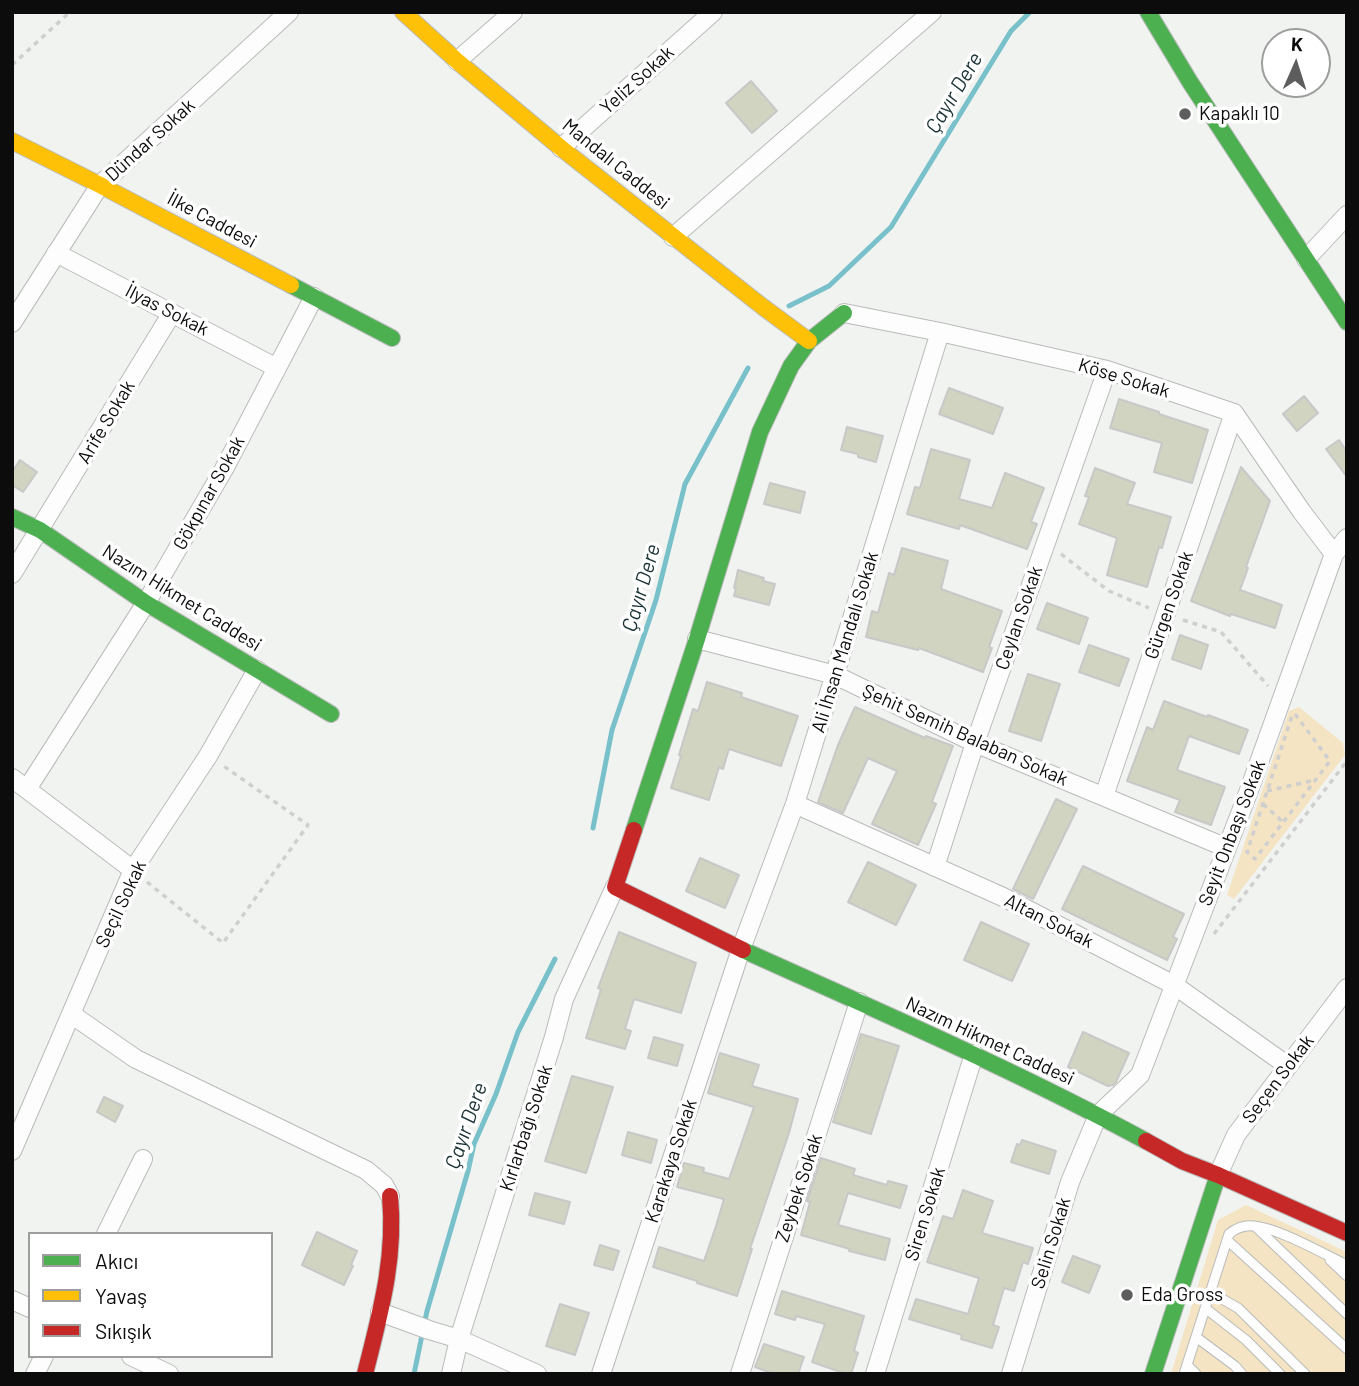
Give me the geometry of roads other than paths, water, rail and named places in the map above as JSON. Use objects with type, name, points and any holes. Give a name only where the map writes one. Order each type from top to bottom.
[{"type":"street","name":"Dündar Sokak","points":[[12,323],[100,185],[289,12]]},
{"type":"street","name":"Mandalı Caddesi","points":[[403,12],[561,148],[809,341]]},
{"type":"street","points":[[457,61],[513,12]]},
{"type":"street","name":"Yeliz Sokak","points":[[561,148],[713,12]]},
{"type":"street","points":[[673,237],[932,12]]},
{"type":"street","points":[[1148,12],[1347,322]]},
{"type":"street","name":"İlke Caddesi","points":[[12,141],[392,338]]},
{"type":"street","points":[[1306,258],[1347,215]]},
{"type":"street","name":"İlyas Sokak","points":[[56,253],[277,368]]},
{"type":"street","name":"Gökpınar Sokak","points":[[27,789],[146,603],[224,469],[314,297]]},
{"type":"street","name":"Arife Sokak","points":[[12,574],[172,313]]},
{"type":"street","points":[[615,887],[698,639],[760,432],[791,366],[809,341],[844,313]]},
{"type":"street","name":"Köse Sokak","points":[[844,313],[1107,370],[1234,413]]},
{"type":"street","name":"Ali İhsan Mandalı Sokak","points":[[741,949],[795,804],[940,332]]},
{"type":"street","name":"Ceylan Sokak","points":[[935,867],[975,743],[1107,370]]},
{"type":"street","points":[[1234,413],[1334,554]]},
{"type":"street","name":"Gürgen Sokak","points":[[1104,796],[1234,413]]},
{"type":"street","name":"Nazım Hikmet Caddesi","points":[[12,517],[40,530],[146,603],[331,714]]},
{"type":"street","name":"Seyit Onbaşı Sokak","points":[[1098,1115],[1140,1075],[1227,848],[1334,554],[1347,538]]},
{"type":"street","name":"Şehit Semih Balaban Sokak","points":[[698,639],[835,676],[975,743],[1227,848]]},
{"type":"street","name":"Seçil Sokak","points":[[12,1151],[133,870],[208,756],[257,670]]},
{"type":"street","points":[[12,778],[133,870]]},
{"type":"street","name":"Altan Sokak","points":[[795,804],[1003,897],[1174,985],[1288,1066]]},
{"type":"street","name":"Nazım Hikmet Caddesi","points":[[615,887],[741,949],[974,1054],[1098,1115],[1182,1161],[1347,1233]]},
{"type":"street","name":"Kırlarbağı Sokak","points":[[451,1374],[459,1339],[564,999],[615,887]]},
{"type":"street","name":"Karakaya Sokak","points":[[601,1374],[741,949]]},
{"type":"street","name":"Seçen Sokak","points":[[1218,1175],[1236,1135],[1347,988]]},
{"type":"street","name":"Zeybek Sokak","points":[[740,1374],[859,1002]]},
{"type":"street","points":[[71,1014],[136,1059],[366,1170],[384,1185],[390,1196],[393,1214],[393,1247],[365,1374]]},
{"type":"street","name":"Siren Sokak","points":[[875,1374],[974,1054]]},
{"type":"street","name":"Selin Sokak","points":[[1011,1374],[1070,1182],[1098,1115]]},
{"type":"street","points":[[107,1232],[143,1159]]},
{"type":"street","points":[[1153,1374],[1218,1175]]},
{"type":"street","points":[[12,1300],[28,1307]]},
{"type":"street","points":[[380,1312],[459,1339],[537,1374]]},
{"type":"street","points":[[35,1374],[43,1358]]},
{"type":"street","points":[[135,1358],[169,1374]]},
{"type":"lane","points":[[1255,1226],[1347,1314]]},
{"type":"lane","points":[[1196,1374],[1185,1369],[1229,1234],[1237,1228],[1255,1226],[1277,1232],[1347,1265]]},
{"type":"lane","points":[[1227,1240],[1347,1349]]},
{"type":"lane","points":[[1324,1254],[1347,1276]]},
{"type":"lane","points":[[1210,1292],[1238,1308],[1305,1374]]},
{"type":"lane","points":[[1205,1308],[1246,1340],[1280,1374]]},
{"type":"lane","points":[[1196,1337],[1242,1374]]},
{"type":"waterway","name":"Çayır Dere","points":[[789,306],[829,286],[891,227],[1011,31],[1030,12]]},
{"type":"waterway","name":"Çayır Dere","points":[[593,828],[612,730],[656,600],[685,484],[748,368]]},
{"type":"waterway","name":"Çayır Dere","points":[[414,1374],[427,1311],[474,1144],[496,1094],[518,1032],[555,959]]},
{"type":"place","name":"Kapaklı 10","points":[[1185,114]]},
{"type":"place","name":"Eda Gross","points":[[1127,1295]]}]
